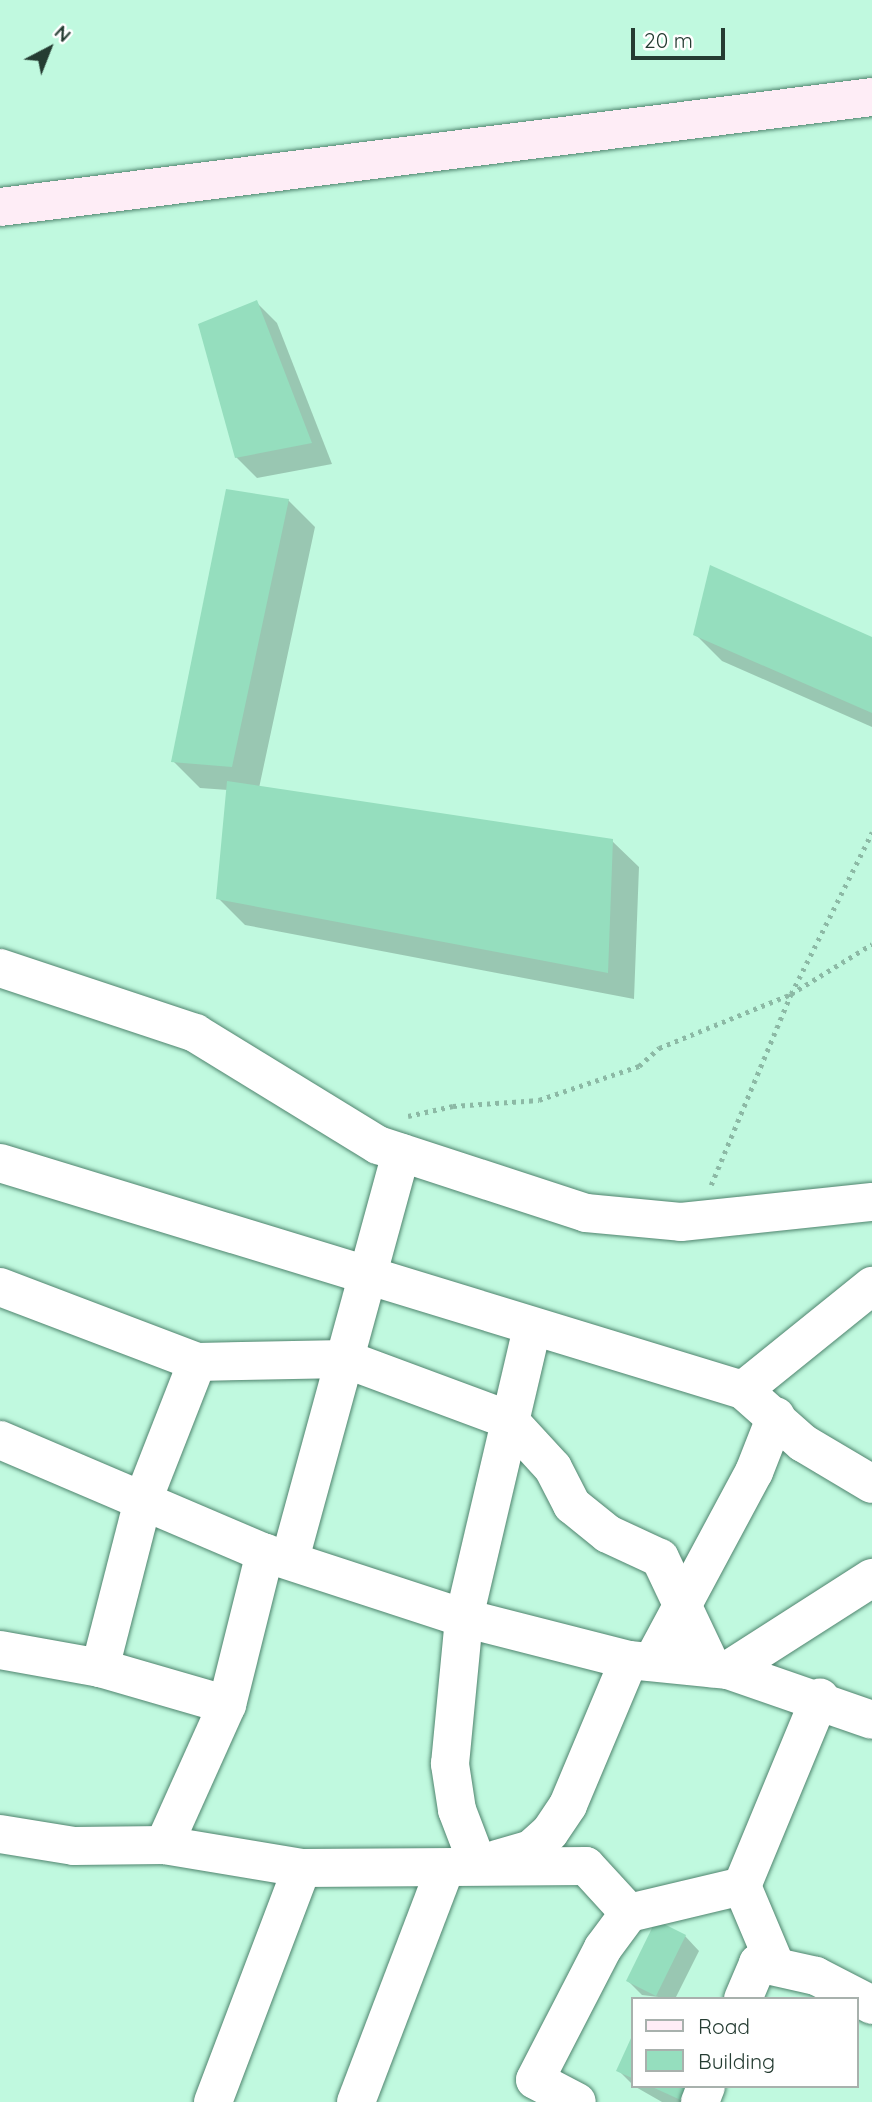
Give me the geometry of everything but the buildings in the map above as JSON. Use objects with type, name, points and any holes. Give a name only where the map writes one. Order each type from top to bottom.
[{"type":"main road","points":[[0,207],[872,97]]},
{"type":"street","points":[[0,968],[195,1033],[402,1135],[586,1213],[696,1220],[872,1202]]},
{"type":"street","points":[[164,1845],[227,1705],[345,1359],[402,1135]]},
{"type":"street","points":[[0,1163],[367,1278],[743,1390],[776,1416],[803,1443],[872,1484]]},
{"type":"street","points":[[743,1390],[872,1286]]},
{"type":"street","points":[[0,1287],[197,1362],[345,1359],[509,1420],[553,1468],[572,1505],[608,1534],[660,1558],[720,1669]]},
{"type":"street","points":[[356,2102],[461,1867],[450,1764],[464,1618],[532,1326]]},
{"type":"street","points":[[100,1668],[143,1500],[197,1362]]},
{"type":"street","points":[[461,1867],[531,1849],[550,1832],[568,1805],[641,1661],[684,1600],[754,1472],[776,1416]]},
{"type":"street","points":[[0,1440],[278,1556],[464,1618],[641,1661],[720,1669],[820,1698],[872,1720]]},
{"type":"street","points":[[720,1669],[872,1578]]},
{"type":"street","points":[[0,1650],[100,1668],[227,1705]]},
{"type":"street","points":[[775,1964],[742,1886],[820,1698]]},
{"type":"street","points":[[0,1834],[74,1846],[164,1845],[302,1868],[586,1866],[629,1913]]},
{"type":"street","points":[[213,2102],[302,1868]]},
{"type":"street","points":[[577,2102],[529,2091],[603,1948],[629,1913],[742,1886]]},
{"type":"street","points":[[744,1997],[758,1963],[775,1964],[816,1976],[855,1997]]},
{"type":"path","points":[[696,1220],[791,994],[872,832]]},
{"type":"path","points":[[402,1135],[453,1105],[539,1100],[639,1066],[659,1048],[791,994],[872,944]]}]
